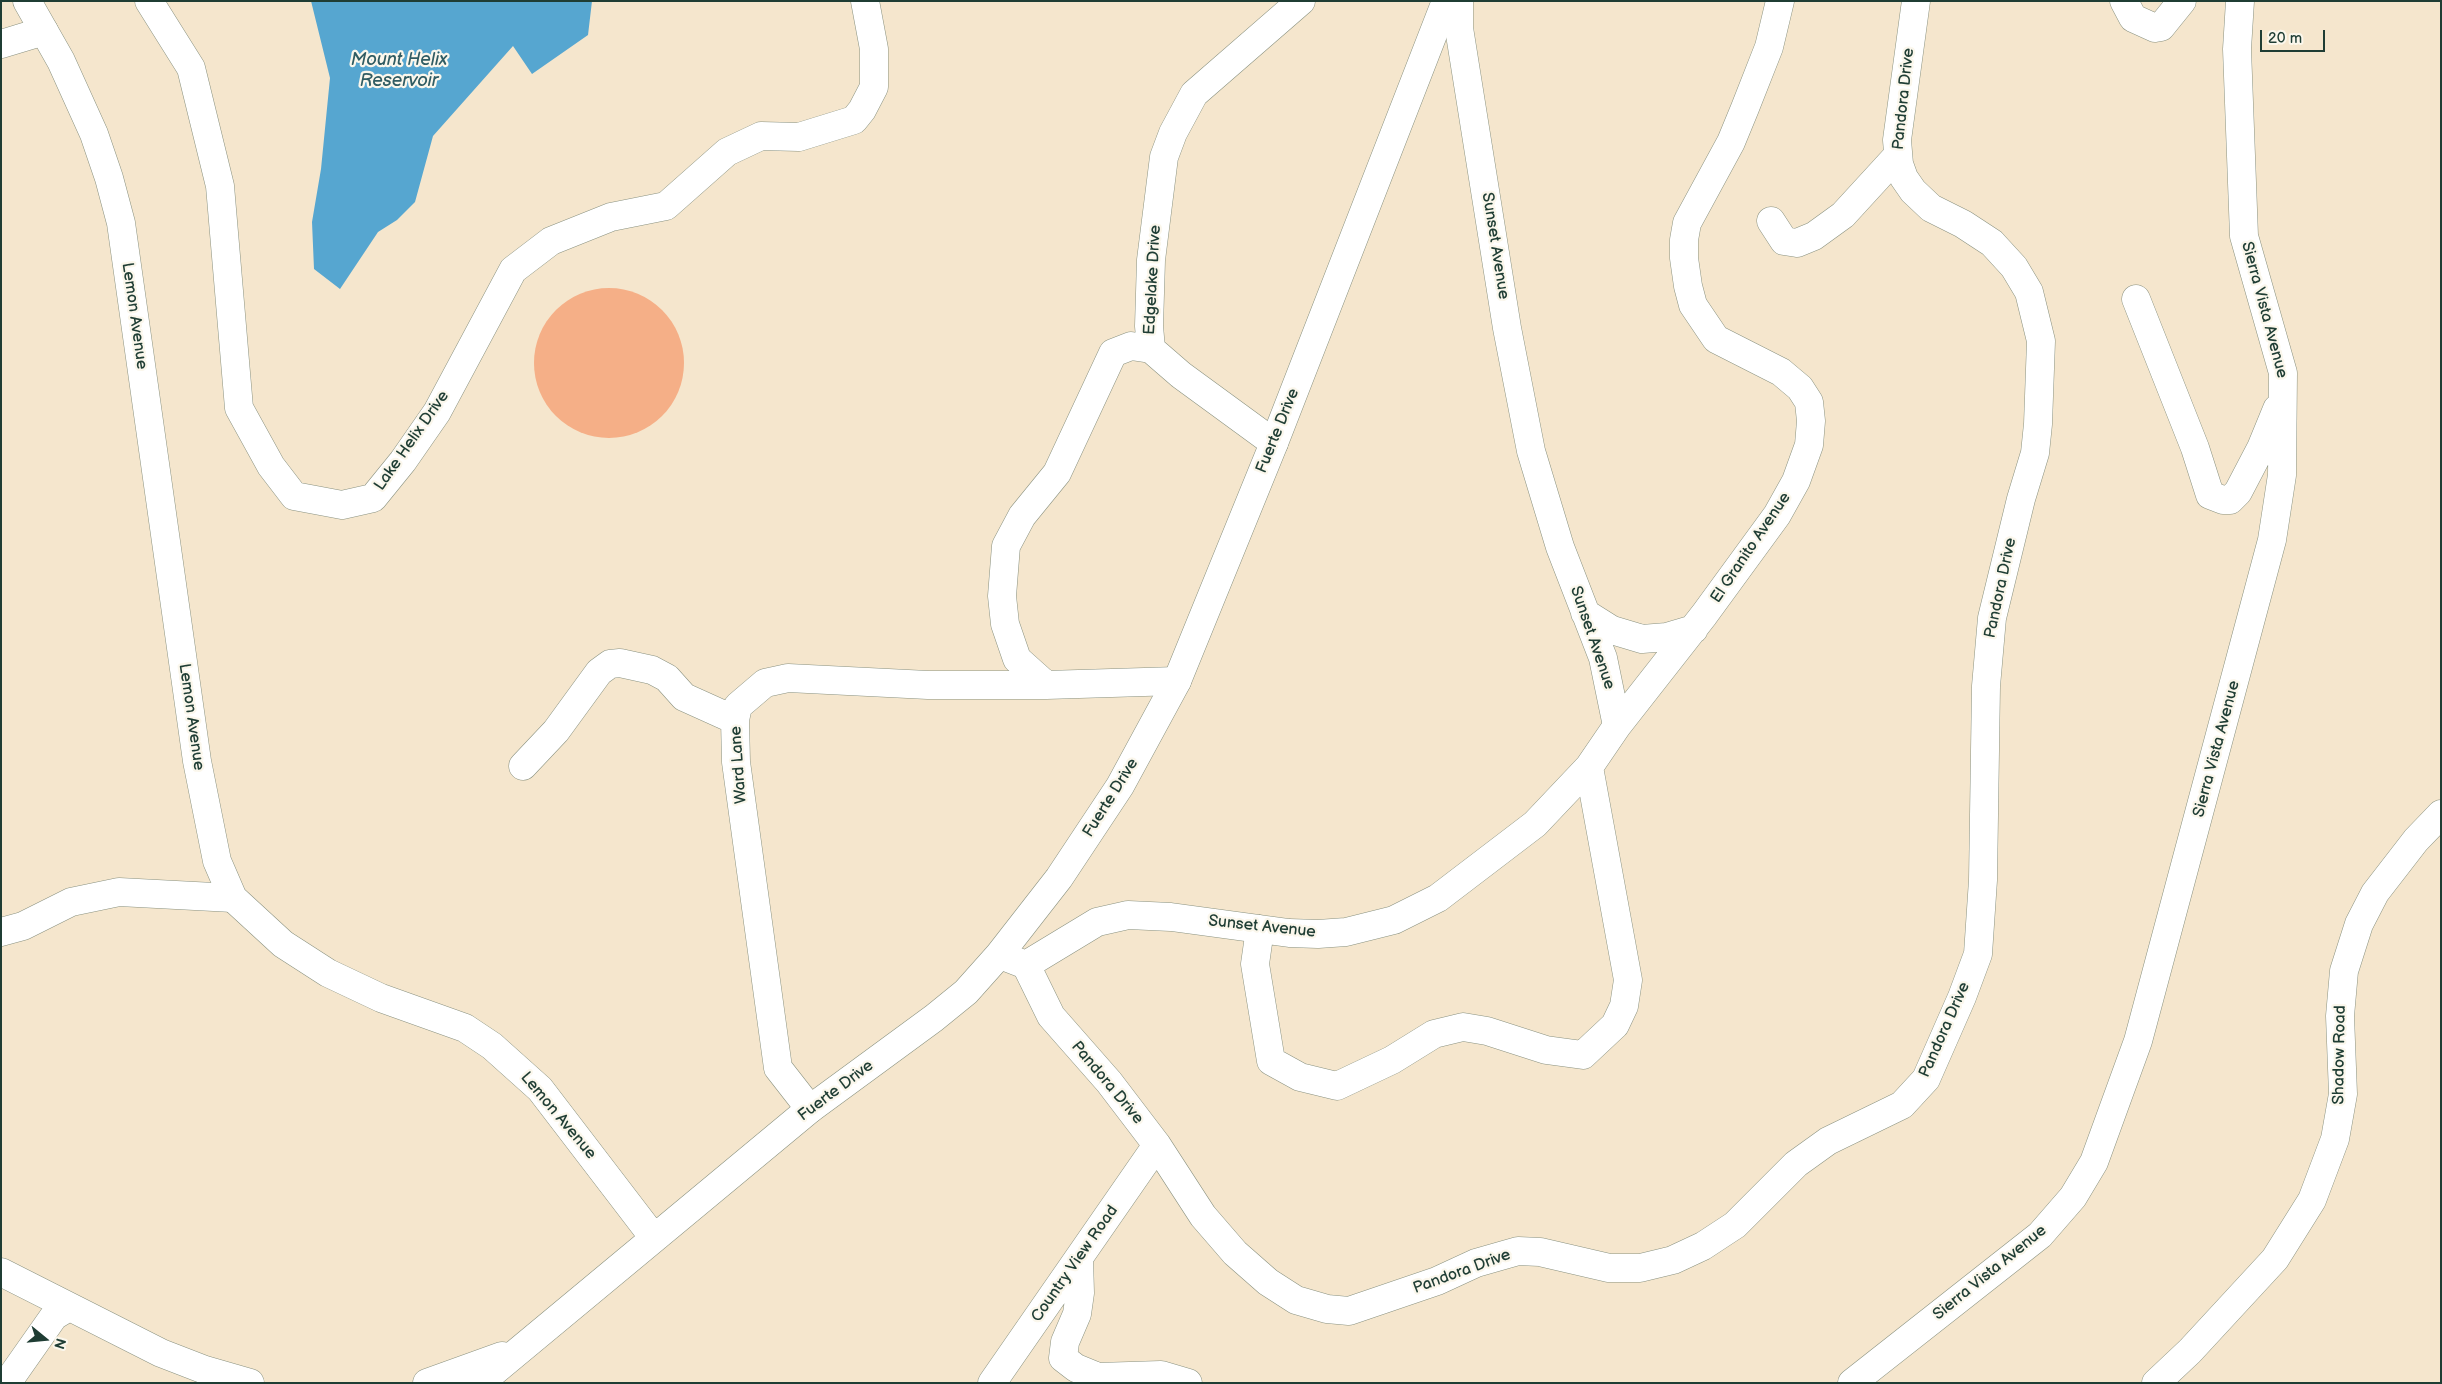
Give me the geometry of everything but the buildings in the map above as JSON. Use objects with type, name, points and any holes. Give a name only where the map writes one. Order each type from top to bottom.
[{"type":"street","name":"Lemon Avenue","points":[[28,1],[76,92],[94,134],[109,178],[121,223],[197,761],[216,861],[233,898],[283,944],[328,973],[381,998],[464,1028],[492,1046],[540,1089],[654,1238]]},
{"type":"street","name":"Lake Helix Drive","points":[[149,1],[191,68],[220,186],[238,408],[272,466],[294,496],[342,505],[372,498],[403,461],[437,412],[513,270],[552,241],[610,217],[666,206],[727,152],[762,136],[799,137],[854,120],[874,88],[874,49],[865,1]]},
{"type":"street","name":"Edgelake Drive","points":[[1046,685],[1017,659],[1004,624],[1002,596],[1006,546],[1022,516],[1057,473],[1113,352],[1131,346],[1151,349],[1149,326],[1151,260],[1164,157],[1173,133],[1194,94],[1301,1]]},
{"type":"street","name":"Fuerte Drive","points":[[482,1382],[810,1109],[934,1018],[966,992],[999,955],[1059,878],[1087,837],[1144,743],[1177,681],[1274,442],[1446,1]]},
{"type":"street","name":"Sunset Avenue","points":[[1026,965],[1097,922],[1128,916],[1171,918],[1289,933],[1346,932],[1394,920],[1416,910],[1458,884],[1535,824],[1589,767],[1617,726],[1602,658],[1560,548],[1531,451],[1507,328],[1459,28],[1459,1]]},
{"type":"street","name":"El Granito Avenue","points":[[1617,726],[1694,629],[1777,515],[1796,481],[1809,445],[1811,421],[1809,402],[1800,388],[1781,372],[1716,338],[1693,305],[1684,258],[1684,240],[1687,223],[1731,142],[1746,108],[1769,47],[1780,1]]},
{"type":"street","name":"Pandora Drive","points":[[1026,965],[1051,1016],[1109,1082],[1157,1145],[1203,1216],[1235,1253],[1268,1282],[1296,1300],[1326,1309],[1348,1311],[1437,1281],[1476,1264],[1518,1251],[1540,1252],[1609,1268],[1640,1268],[1673,1260],[1703,1246],[1735,1225],[1796,1164],[1828,1141],[1902,1105],[1926,1079],[1962,997],[1978,954],[1983,880],[1986,686],[1992,618],[2021,500],[2035,453],[2038,424],[2040,340],[2037,316],[2029,292],[2014,267],[1992,243],[1963,224],[1931,208],[1913,191],[1904,178],[1898,155],[1897,140],[1916,1]]},
{"type":"street","points":[[2124,1],[2133,18],[2155,28],[2161,27],[2182,1]]},
{"type":"street","name":"Sierra Vista Avenue","points":[[1852,1383],[2040,1236],[2073,1197],[2094,1162],[2138,1041],[2272,540],[2282,475],[2284,373],[2244,236],[2236,49],[2240,1]]},
{"type":"street","points":[[1,44],[44,31]]},
{"type":"street","points":[[1771,221],[1784,241],[1797,243],[1814,236],[1843,215],[1898,155]]},
{"type":"street","points":[[2136,299],[2195,448],[2210,495],[2222,500],[2230,500],[2238,492],[2261,448],[2283,394]]},
{"type":"street","points":[[1151,349],[1181,374],[1274,442]]},
{"type":"street","points":[[1585,613],[1612,630],[1642,640],[1667,637],[1694,629]]},
{"type":"street","points":[[523,766],[556,731],[599,672],[610,664],[652,670],[667,678],[684,697],[735,720]]},
{"type":"street","name":"Ward Lane","points":[[810,1109],[778,1068],[736,762],[735,720],[738,706],[765,683],[788,678],[928,685],[1046,685],[1177,681]]},
{"type":"street","points":[[1260,929],[1255,964],[1272,1061],[1300,1077],[1337,1086],[1392,1060],[1434,1034],[1463,1027],[1487,1031],[1546,1050],[1583,1056],[1616,1025],[1624,1006],[1628,980],[1589,767]]},
{"type":"street","name":"Shadow Road","points":[[2156,1383],[2190,1351],[2276,1258],[2312,1200],[2335,1138],[2343,1094],[2340,1016],[2344,971],[2359,924],[2375,893],[2416,840],[2441,814]]},
{"type":"street","points":[[1,932],[23,926],[71,902],[119,892],[233,898]]},
{"type":"street","points":[[999,955],[1026,965]]},
{"type":"street","name":"Country View Road","points":[[992,1383],[1157,1145]]},
{"type":"street","points":[[1079,1259],[1080,1293],[1077,1314],[1065,1342],[1063,1358],[1076,1368],[1098,1377],[1162,1375],[1188,1383]]},
{"type":"street","points":[[1,1272],[69,1307],[175,1371],[205,1370],[250,1383]]},
{"type":"street","points":[[7,1383],[54,1316],[69,1307]]},
{"type":"street","points":[[427,1383],[520,1350]]},
{"type":"water","name":"Mount Helix Reservoir","points":[[311,1],[592,1],[588,35],[532,74],[513,46],[433,136],[415,202],[397,220],[378,232],[340,289],[314,269],[312,222],[321,169],[330,78]]}]
